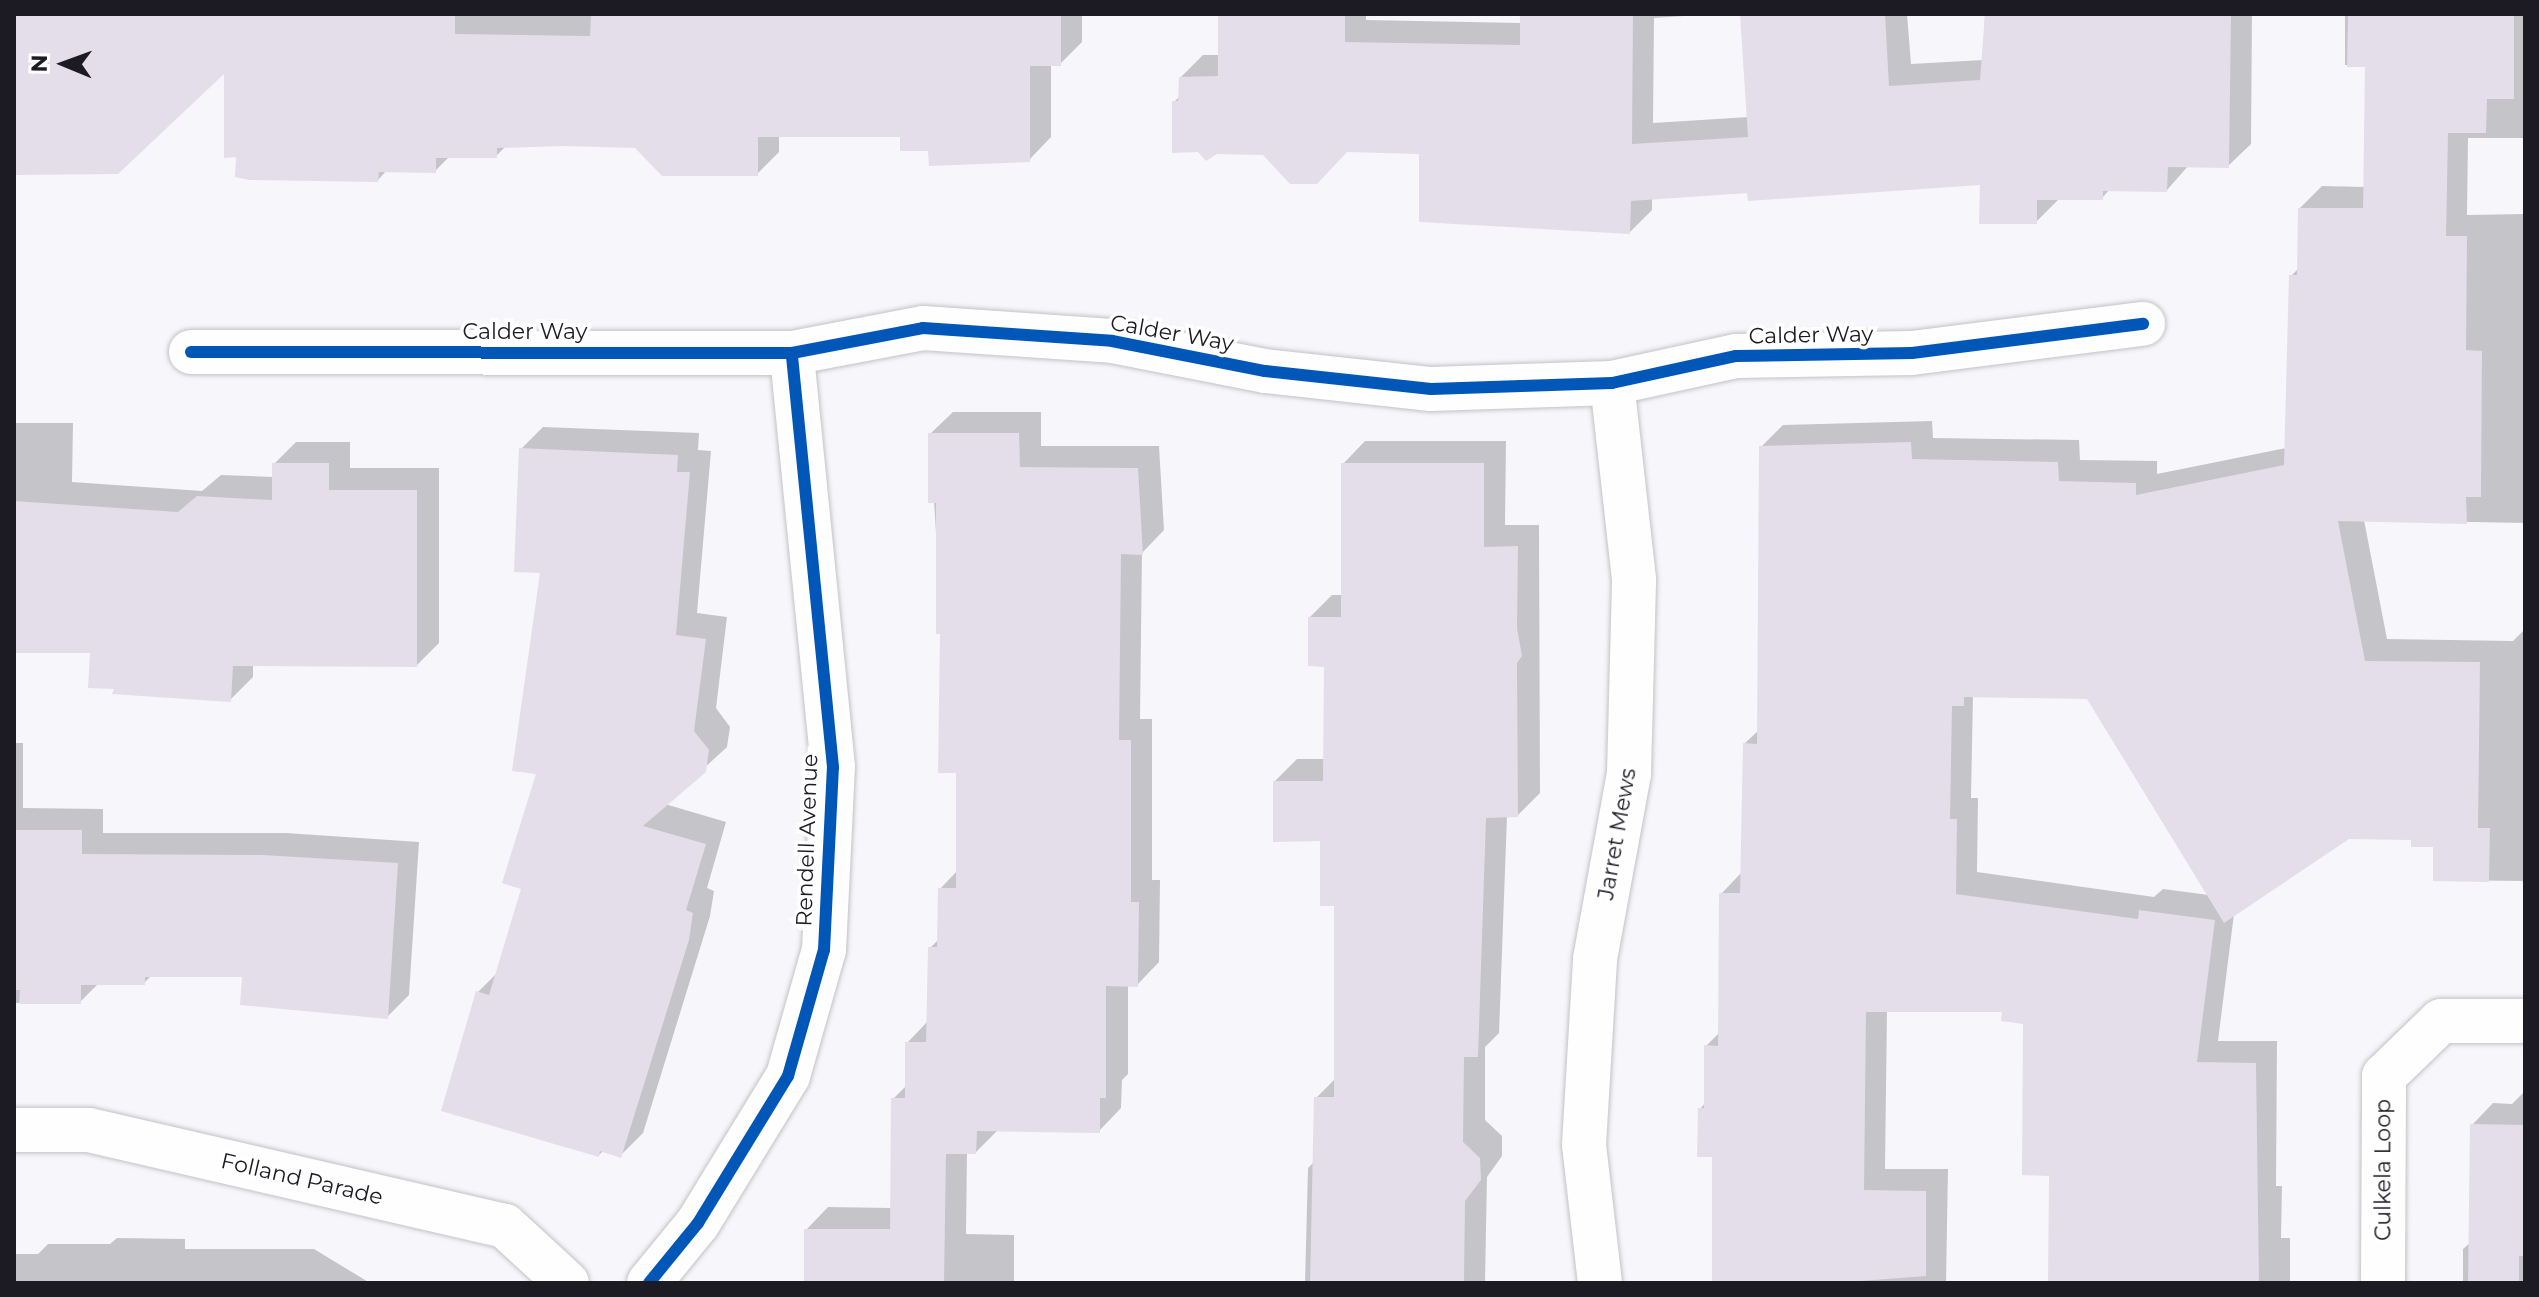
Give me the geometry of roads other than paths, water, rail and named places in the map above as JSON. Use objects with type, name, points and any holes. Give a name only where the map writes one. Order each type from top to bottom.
[{"type":"street","name":"Calder Way","points":[[191,352],[792,353],[923,328],[1112,341],[1265,371],[1431,389],[1612,383],[1736,356],[1912,353],[2143,324]]},
{"type":"street","name":"Rendell Avenue","points":[[649,1283],[698,1223],[788,1076],[824,950],[833,767],[792,353]]},
{"type":"street","name":"Jarret Mews","points":[[1600,1283],[1584,1145],[1595,959],[1629,774],[1634,579],[1612,383]]},
{"type":"street","name":"Culkela Loop","points":[[2383,1283],[2384,1076],[2441,1021],[2525,1021]]},
{"type":"street","name":"Folland Parade","points":[[14,1130],[89,1130],[505,1226],[567,1283]]}]
